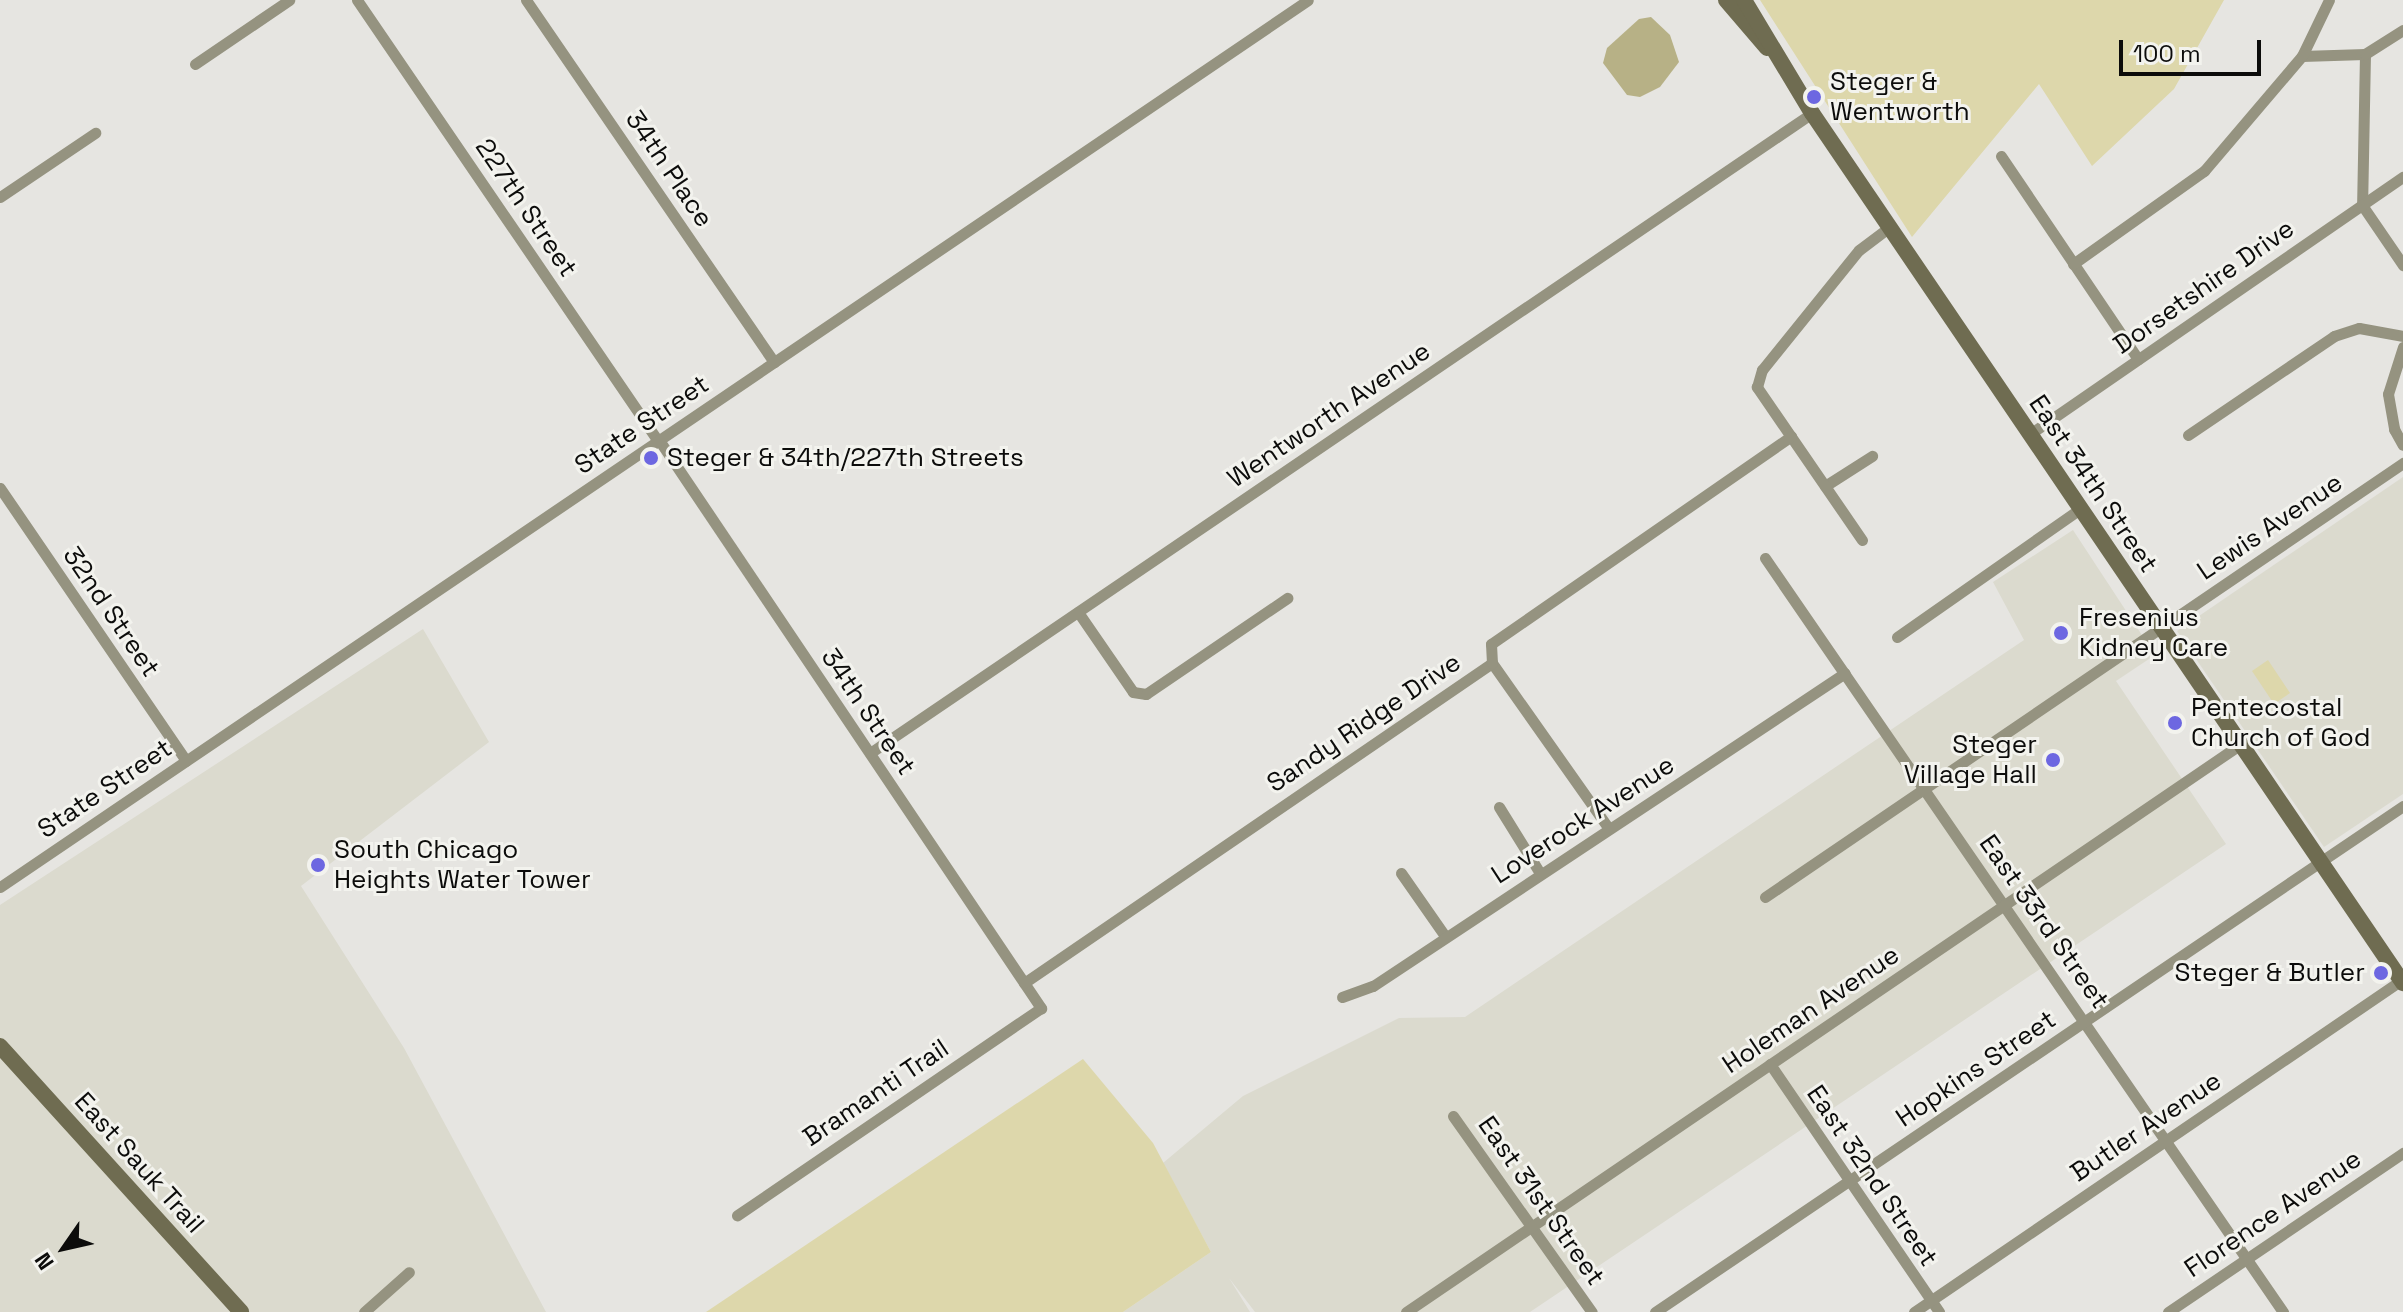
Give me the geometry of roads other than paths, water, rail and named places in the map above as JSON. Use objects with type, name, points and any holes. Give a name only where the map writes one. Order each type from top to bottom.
[{"type":"street","points":[[195,64],[289,0]]},
{"type":"street","name":"227th Street","points":[[357,0],[658,441]]},
{"type":"street","name":"34th Place","points":[[526,0],[774,362]]},
{"type":"street","name":"State Street","points":[[0,887],[1308,0]]},
{"type":"street","points":[[1726,0],[1749,33],[1772,52]]},
{"type":"street","points":[[1744,0],[1772,52]]},
{"type":"street","points":[[2073,264],[2204,171],[2302,56],[2329,0]]},
{"type":"street","points":[[2302,56],[2365,54],[2403,30]]},
{"type":"street","name":"East 34th Street","points":[[1772,52],[2402,981]]},
{"type":"street","points":[[2365,54],[2362,205],[2403,265]]},
{"type":"street","name":"Wentworth Avenue","points":[[870,753],[1812,113]]},
{"type":"street","points":[[0,197],[95,133]]},
{"type":"street","points":[[2001,156],[2138,359]]},
{"type":"street","name":"Dorsetshire Drive","points":[[2030,434],[2403,177]]},
{"type":"street","points":[[1862,540],[1757,387],[1762,370],[1859,250],[1889,227]]},
{"type":"street","points":[[2188,435],[2334,336],[2359,328],[2403,336]]},
{"type":"street","points":[[2403,347],[2388,394],[2394,429],[2403,445]]},
{"type":"street","name":"Sandy Ridge Drive","points":[[1024,983],[1492,663],[1491,644],[1791,436]]},
{"type":"street","name":"34th Street","points":[[658,441],[1041,1008]]},
{"type":"street","points":[[1825,486],[1872,456]]},
{"type":"street","name":"Lewis Avenue","points":[[1765,897],[2403,463]]},
{"type":"street","name":"32nd Street","points":[[0,488],[186,761]]},
{"type":"street","points":[[1897,637],[2081,508]]},
{"type":"street","name":"East 33rd Street","points":[[1765,558],[2086,1021],[2283,1312]]},
{"type":"street","points":[[1078,612],[1133,692],[1146,694],[1287,598]]},
{"type":"street","points":[[1492,663],[1609,829]]},
{"type":"street","name":"Loverock Avenue","points":[[1342,997],[1373,986],[1845,673]]},
{"type":"street","name":"Holeman Avenue","points":[[1406,1312],[2241,744]]},
{"type":"street","name":"Hopkins Street","points":[[1655,1312],[2403,806]]},
{"type":"street","points":[[1499,807],[1540,873]]},
{"type":"street","points":[[1401,873],[1445,936]]},
{"type":"street","name":"Butler Avenue","points":[[1914,1312],[2402,981]]},
{"type":"street","name":"Bramanti Trail","points":[[737,1215],[1041,1008]]},
{"type":"street","name":"East Sauk Trail","points":[[0,1046],[241,1312]]},
{"type":"street","name":"East 32nd Street","points":[[1770,1064],[1939,1312]]},
{"type":"street","name":"East 31st Street","points":[[1453,1116],[1592,1312]]},
{"type":"street","name":"Florence Avenue","points":[[2168,1312],[2403,1153]]},
{"type":"street","points":[[364,1312],[409,1272]]},
{"type":"place","name":"Steger & Wentworth","points":[[1814,97]]},
{"type":"place","name":"Steger & 34th/227th Streets","points":[[651,458]]},
{"type":"place","name":"Fresenius Kidney Care","points":[[2061,633]]},
{"type":"place","name":"Pentecostal Church of God","points":[[2175,723]]},
{"type":"place","name":"Steger Village Hall","points":[[2053,760]]},
{"type":"place","name":"South Chicago Heights Water Tower","points":[[318,865]]},
{"type":"place","name":"Steger & Butler","points":[[2381,973]]}]
